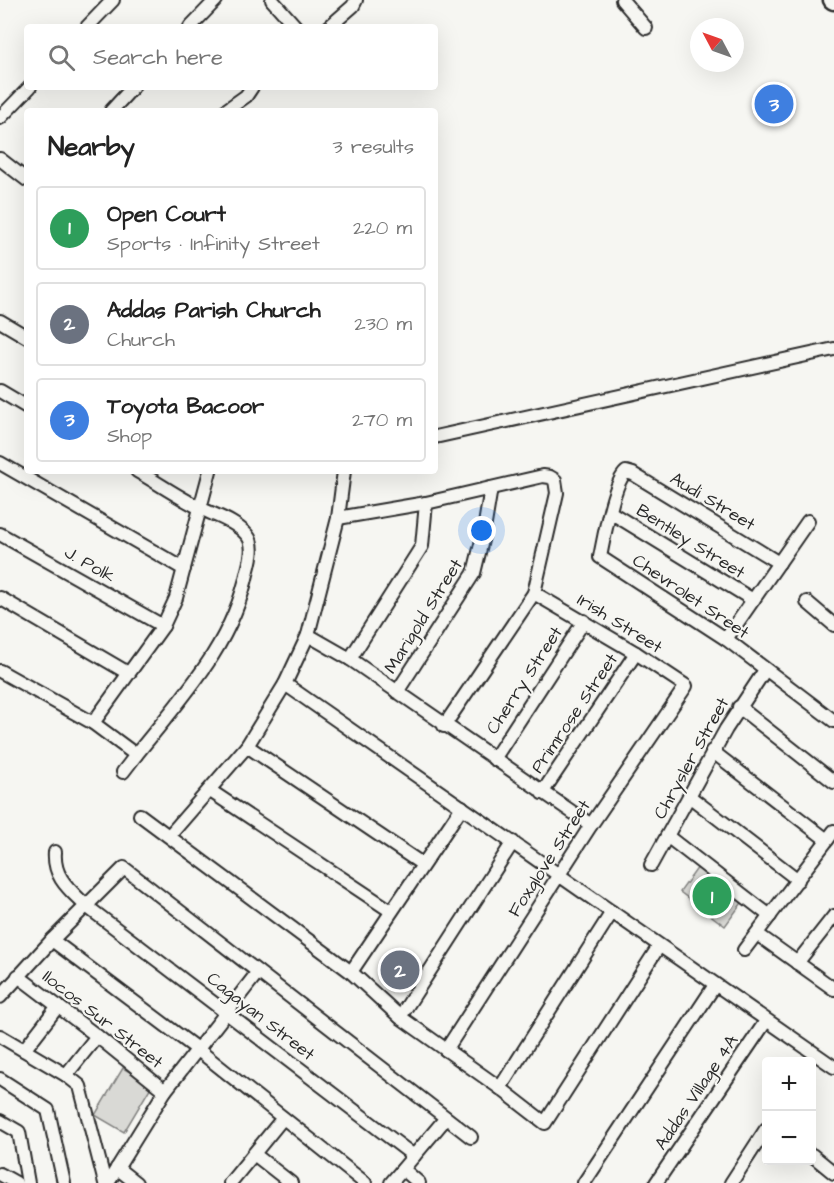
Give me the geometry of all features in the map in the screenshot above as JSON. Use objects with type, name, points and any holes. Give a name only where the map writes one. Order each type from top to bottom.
[{"type":"street","points":[[90,24],[113,0]]},
{"type":"street","points":[[196,24],[216,0]]},
{"type":"street","points":[[272,0],[293,24]]},
{"type":"street","points":[[332,24],[353,6],[356,0]]},
{"type":"street","points":[[622,0],[646,28]]},
{"type":"street","points":[[0,118],[27,90]]},
{"type":"street","points":[[114,108],[131,90]]},
{"type":"street","points":[[229,108],[246,96],[250,90]]},
{"type":"street","points":[[0,159],[24,178]]},
{"type":"street","points":[[0,321],[24,335]]},
{"type":"street","points":[[438,436],[834,348]]},
{"type":"street","points":[[0,391],[24,404]]},
{"type":"street","points":[[0,463],[184,569]]},
{"type":"street","name":"Chevrolet Sreet","points":[[626,472],[621,476],[600,556],[726,639],[834,722]]},
{"type":"street","name":"Audi Street","points":[[626,472],[633,474],[779,563]]},
{"type":"street","points":[[123,772],[207,666],[218,648],[238,607],[251,557],[248,536],[226,519],[200,508],[142,474]]},
{"type":"street","points":[[93,723],[163,626],[176,598],[209,474]]},
{"type":"street","points":[[169,836],[247,746],[285,684],[308,635],[338,518],[344,474]]},
{"type":"street","points":[[338,518],[426,502],[543,476],[555,480],[557,493],[534,593],[444,726]]},
{"type":"street","name":"Marigold Street","points":[[397,692],[474,573],[491,488]]},
{"type":"street","points":[[350,659],[422,546],[426,502]]},
{"type":"street","name":"Bentley Street","points":[[610,512],[753,600]]},
{"type":"street","points":[[726,639],[808,521]]},
{"type":"street","name":"J. Polk","points":[[0,534],[163,626]]},
{"type":"street","name":"Irish Street","points":[[534,593],[584,621],[686,686]]},
{"type":"street","points":[[0,598],[128,673]]},
{"type":"street","points":[[807,602],[834,625]]},
{"type":"street","name":"Cherry Street","points":[[494,759],[584,621]]},
{"type":"street","points":[[308,635],[350,659],[444,726],[591,825]]},
{"type":"street","name":"Primrose Street","points":[[542,792],[636,653]]},
{"type":"street","name":"Chrysler Street","points":[[651,865],[712,751],[765,670]]},
{"type":"street","points":[[0,671],[93,723],[136,755]]},
{"type":"street","points":[[285,684],[560,875],[812,1057]]},
{"type":"street","name":"Foxglove Street","points":[[446,1050],[591,825],[686,686]]},
{"type":"street","points":[[739,707],[834,782]]},
{"type":"street","points":[[247,746],[422,864]]},
{"type":"street","points":[[712,751],[831,836],[744,950]]},
{"type":"street","points":[[209,790],[391,911]]},
{"type":"street","points":[[689,796],[798,880]]},
{"type":"street","points":[[351,972],[462,807]]},
{"type":"street","points":[[140,815],[351,972],[400,1017],[500,1088],[545,1124],[660,946]]},
{"type":"street","points":[[667,836],[770,916]]},
{"type":"street","points":[[400,1017],[513,842]]},
{"type":"street","name":"Cagayan Street","points":[[55,852],[54,863],[62,883],[85,905],[414,1156]]},
{"type":"street","points":[[0,997],[85,905],[124,868],[471,1137]]},
{"type":"street","points":[[500,1088],[612,912]]},
{"type":"street","points":[[797,963],[834,916]]},
{"type":"street","points":[[757,934],[834,989]]},
{"type":"street","points":[[52,940],[197,1049],[365,1183]]},
{"type":"street","points":[[106,1183],[165,1091],[258,972]]},
{"type":"street","name":"Ilocos Sur Street","points":[[18,976],[165,1091]]},
{"type":"street","points":[[584,1183],[715,986]]},
{"type":"street","points":[[24,1050],[58,1006]]},
{"type":"street","name":"Addas Village 4A","points":[[656,1183],[766,1022]]},
{"type":"street","points":[[0,1036],[66,1075],[80,1086],[106,1183]]},
{"type":"street","points":[[66,1075],[97,1036]]},
{"type":"street","points":[[816,1059],[834,1067]]},
{"type":"street","points":[[0,1079],[48,1110],[64,1183]]},
{"type":"street","points":[[230,1183],[283,1118]]},
{"type":"street","points":[[391,1183],[446,1118]]},
{"type":"street","points":[[0,1120],[19,1132],[28,1183]]},
{"type":"street","points":[[731,1183],[762,1135]]},
{"type":"street","points":[[254,1154],[291,1183]]},
{"type":"street","points":[[816,1158],[834,1173]]},
{"type":"street","points":[[117,1168],[136,1183]]},
{"type":"street","points":[[403,1169],[419,1183]]},
{"type":"street","points":[[0,1174],[16,1183]]},
{"type":"shaded area","points":[[698,867],[744,900],[725,926],[680,892]]},
{"type":"shaded area","points":[[123,1068],[152,1085],[124,1132],[95,1115]]},
{"type":"place","name":"Toyota Bacoor","points":[[774,104]]},
{"type":"place","name":"Open Court","points":[[712,896]]},
{"type":"place","name":"Addas Parish Church","points":[[400,970]]}]
